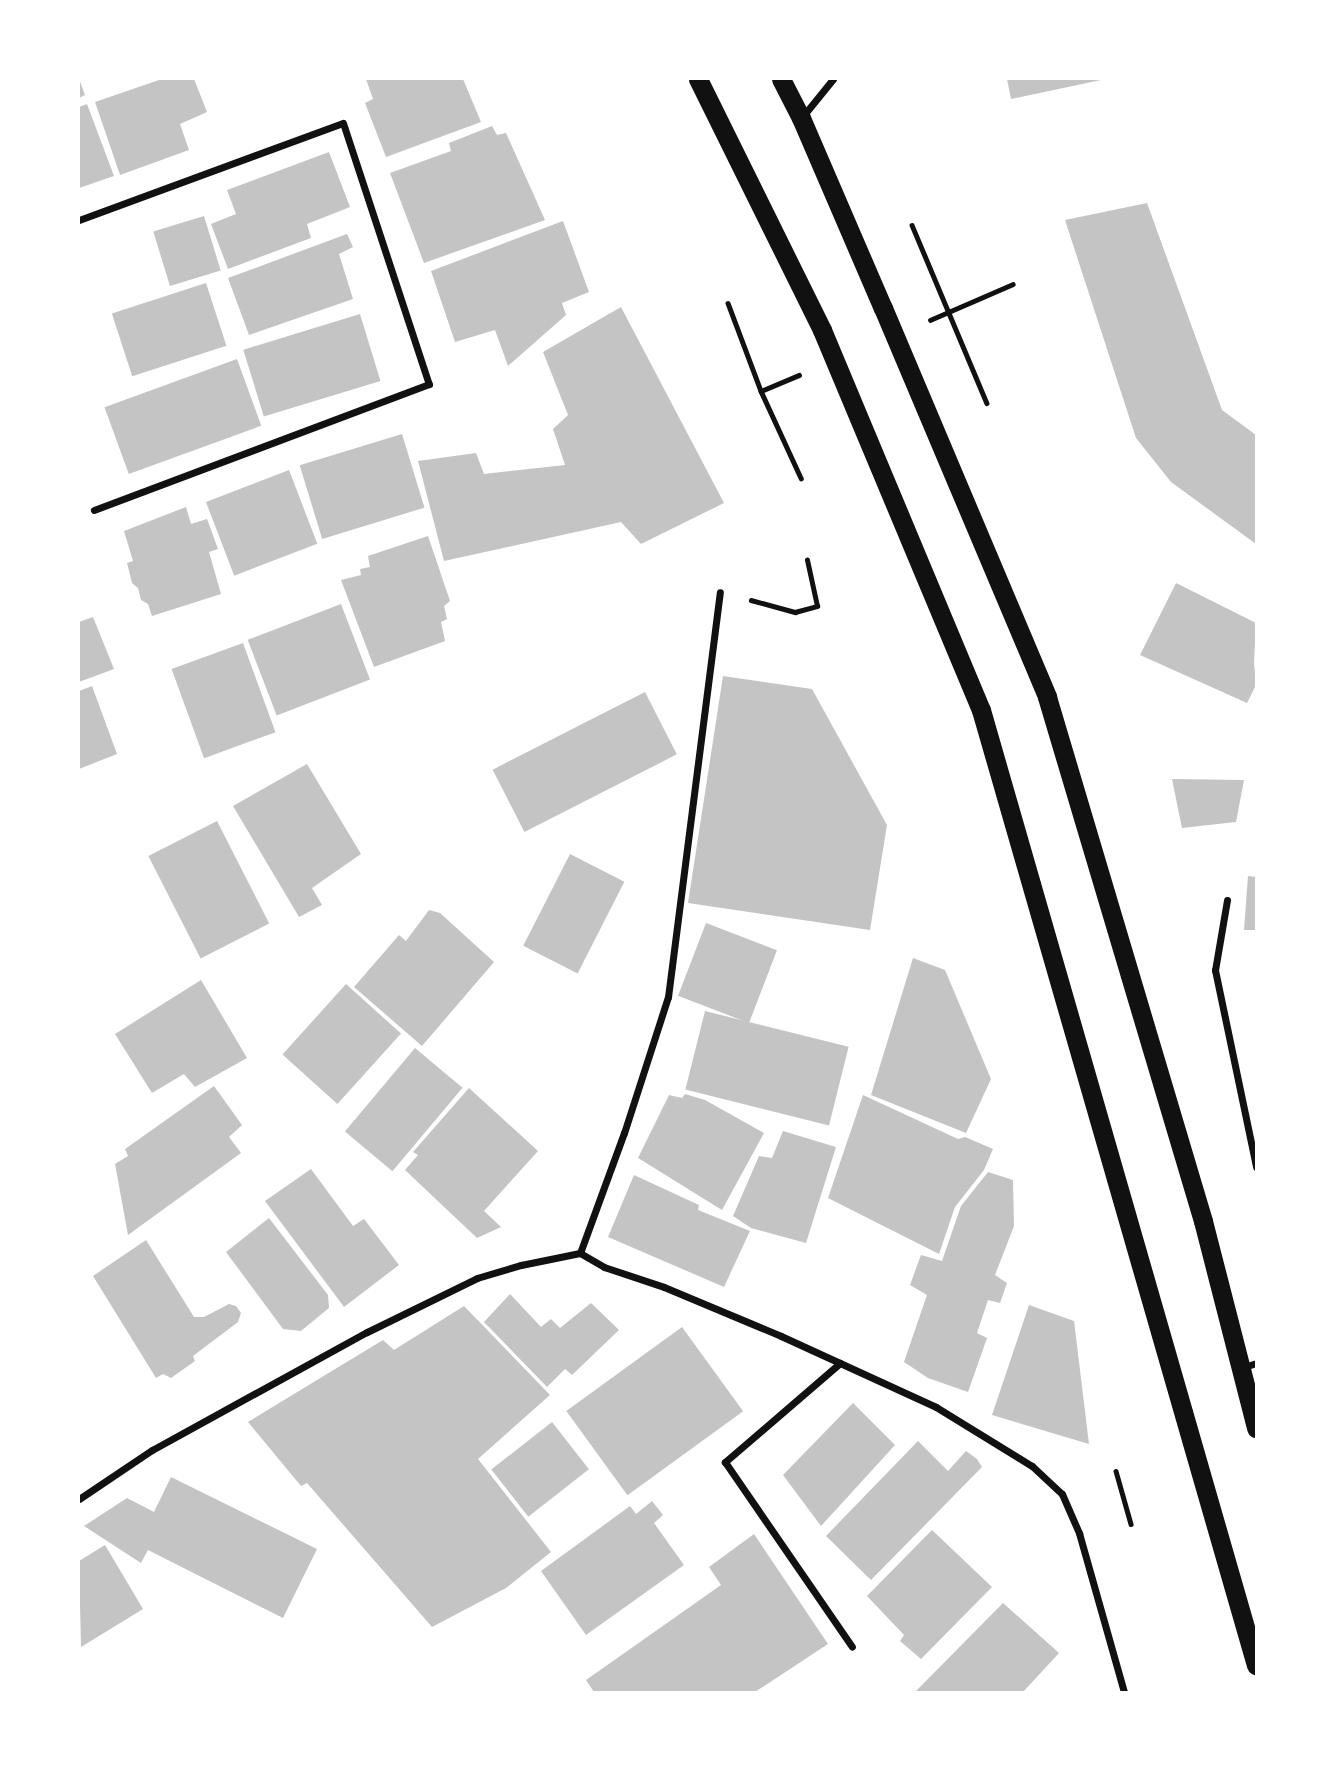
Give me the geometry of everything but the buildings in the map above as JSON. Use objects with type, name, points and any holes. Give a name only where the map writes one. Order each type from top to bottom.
[{"type":"highway","points":[[698,79],[822,330],[981,710],[1256,1665]]},
{"type":"highway","points":[[781,79],[801,118],[1047,697],[1248,1366],[1256,1428]]},
{"type":"street","points":[[801,118],[833,79]]},
{"type":"street","points":[[79,220],[343,123],[429,384],[94,510]]},
{"type":"street","points":[[580,1253],[624,1133],[668,997],[720,592]]},
{"type":"street","points":[[1227,900],[1215,970],[1256,1167]]},
{"type":"street","points":[[79,1499],[152,1450],[367,1332],[477,1278],[580,1253],[604,1267],[664,1287],[936,1407],[1032,1466],[1062,1494],[1079,1533],[1124,1692]]},
{"type":"street","points":[[840,1363],[725,1462],[852,1647]]},
{"type":"path","points":[[912,225],[987,403]]},
{"type":"path","points":[[728,303],[761,391],[801,478]]},
{"type":"path","points":[[720,592],[795,612],[817,606],[807,560]]},
{"type":"path","points":[[1116,1471],[1131,1524]]}]
